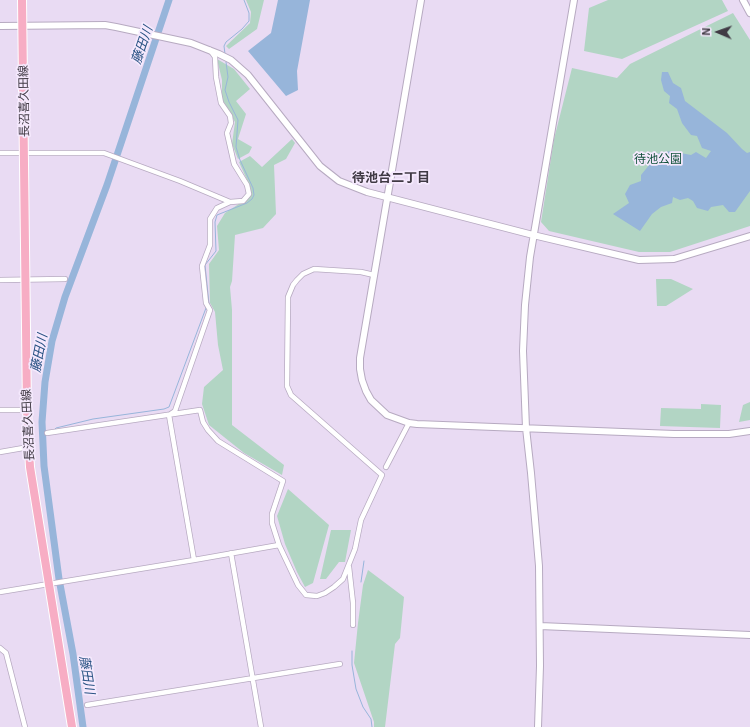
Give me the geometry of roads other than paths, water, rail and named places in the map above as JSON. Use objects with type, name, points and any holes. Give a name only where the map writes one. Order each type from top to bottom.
[{"type":"main road","name":"長沼喜久田線","points":[[22,0],[27,410],[29,447],[32,482],[50,583],[70,727]]},
{"type":"street","points":[[421,0],[360,358],[362,380],[366,391],[378,408],[387,415],[409,423],[674,434],[730,434],[750,431]]},
{"type":"street","points":[[538,727],[540,626],[539,553],[526,428],[523,350],[524,305],[533,235],[574,0]]},
{"type":"street","points":[[743,0],[750,13]]},
{"type":"street","points":[[0,26],[105,25],[191,43],[219,54],[228,59],[248,75],[320,166],[339,181],[367,192],[533,235],[639,260],[674,259],[750,236]]},
{"type":"street","points":[[169,415],[175,411],[210,310],[206,303],[202,266],[210,245],[210,219],[217,208],[230,202],[242,201],[249,194],[248,185],[234,164],[227,133],[231,123],[230,116],[221,103],[216,77],[215,57],[210,50]]},
{"type":"street","points":[[0,153],[104,153],[180,181],[230,202]]},
{"type":"street","points":[[47,433],[200,410],[203,422],[218,441],[283,481],[272,514],[272,523],[279,545],[298,585],[306,595],[317,596],[325,593],[343,578],[349,566],[355,549],[361,520],[382,475],[291,395],[286,386],[288,297],[297,280],[303,274],[314,269],[361,272],[374,275]]},
{"type":"street","points":[[0,280],[66,279]]},
{"type":"street","points":[[0,410],[27,410]]},
{"type":"street","points":[[169,415],[194,560]]},
{"type":"street","points":[[386,468],[409,423]]},
{"type":"street","points":[[0,452],[29,447]]},
{"type":"street","points":[[0,592],[279,545]]},
{"type":"street","points":[[231,553],[261,727]]},
{"type":"street","points":[[349,566],[353,603],[353,625]]},
{"type":"street","points":[[540,626],[750,634]]},
{"type":"street","points":[[0,648],[6,653],[25,727]]},
{"type":"street","points":[[87,706],[340,664]]},
{"type":"water","points":[[278,0],[310,0],[297,71],[298,90],[286,96],[248,51],[271,33]]},
{"type":"water","points":[[662,72],[668,72],[673,83],[681,88],[685,101],[727,133],[747,153],[750,152],[750,191],[735,212],[729,212],[723,205],[711,207],[708,211],[697,208],[693,201],[688,198],[680,200],[673,197],[672,203],[661,207],[652,214],[640,231],[613,214],[629,203],[625,194],[630,185],[641,181],[641,175],[659,153],[671,151],[691,155],[696,152],[706,158],[711,151],[702,148],[697,136],[691,135],[682,123],[677,109],[669,103],[670,96],[664,91],[661,80]]},
{"type":"waterway","name":"藤田川","points":[[83,727],[73,654],[59,579],[44,466],[42,422],[45,382],[52,341],[65,297],[107,185],[169,0]]},
{"type":"waterway","points":[[225,54],[224,46],[226,42],[249,21],[249,13],[244,0]]},
{"type":"waterway","points":[[209,304],[205,265],[216,251],[215,222],[217,215],[247,203],[254,195],[253,188],[240,160],[236,147],[238,120],[225,90],[228,77],[226,62]]},
{"type":"waterway","points":[[54,430],[56,428],[93,419],[169,407],[206,308]]},
{"type":"waterway","points":[[361,582],[364,561]]},
{"type":"waterway","points":[[352,651],[352,665],[356,689],[363,707],[371,719],[372,727]]},
{"type":"district","name":"待池台二丁目","points":[[391,178]]},
{"type":"park label","name":"待池公園","points":[[658,159]]}]
